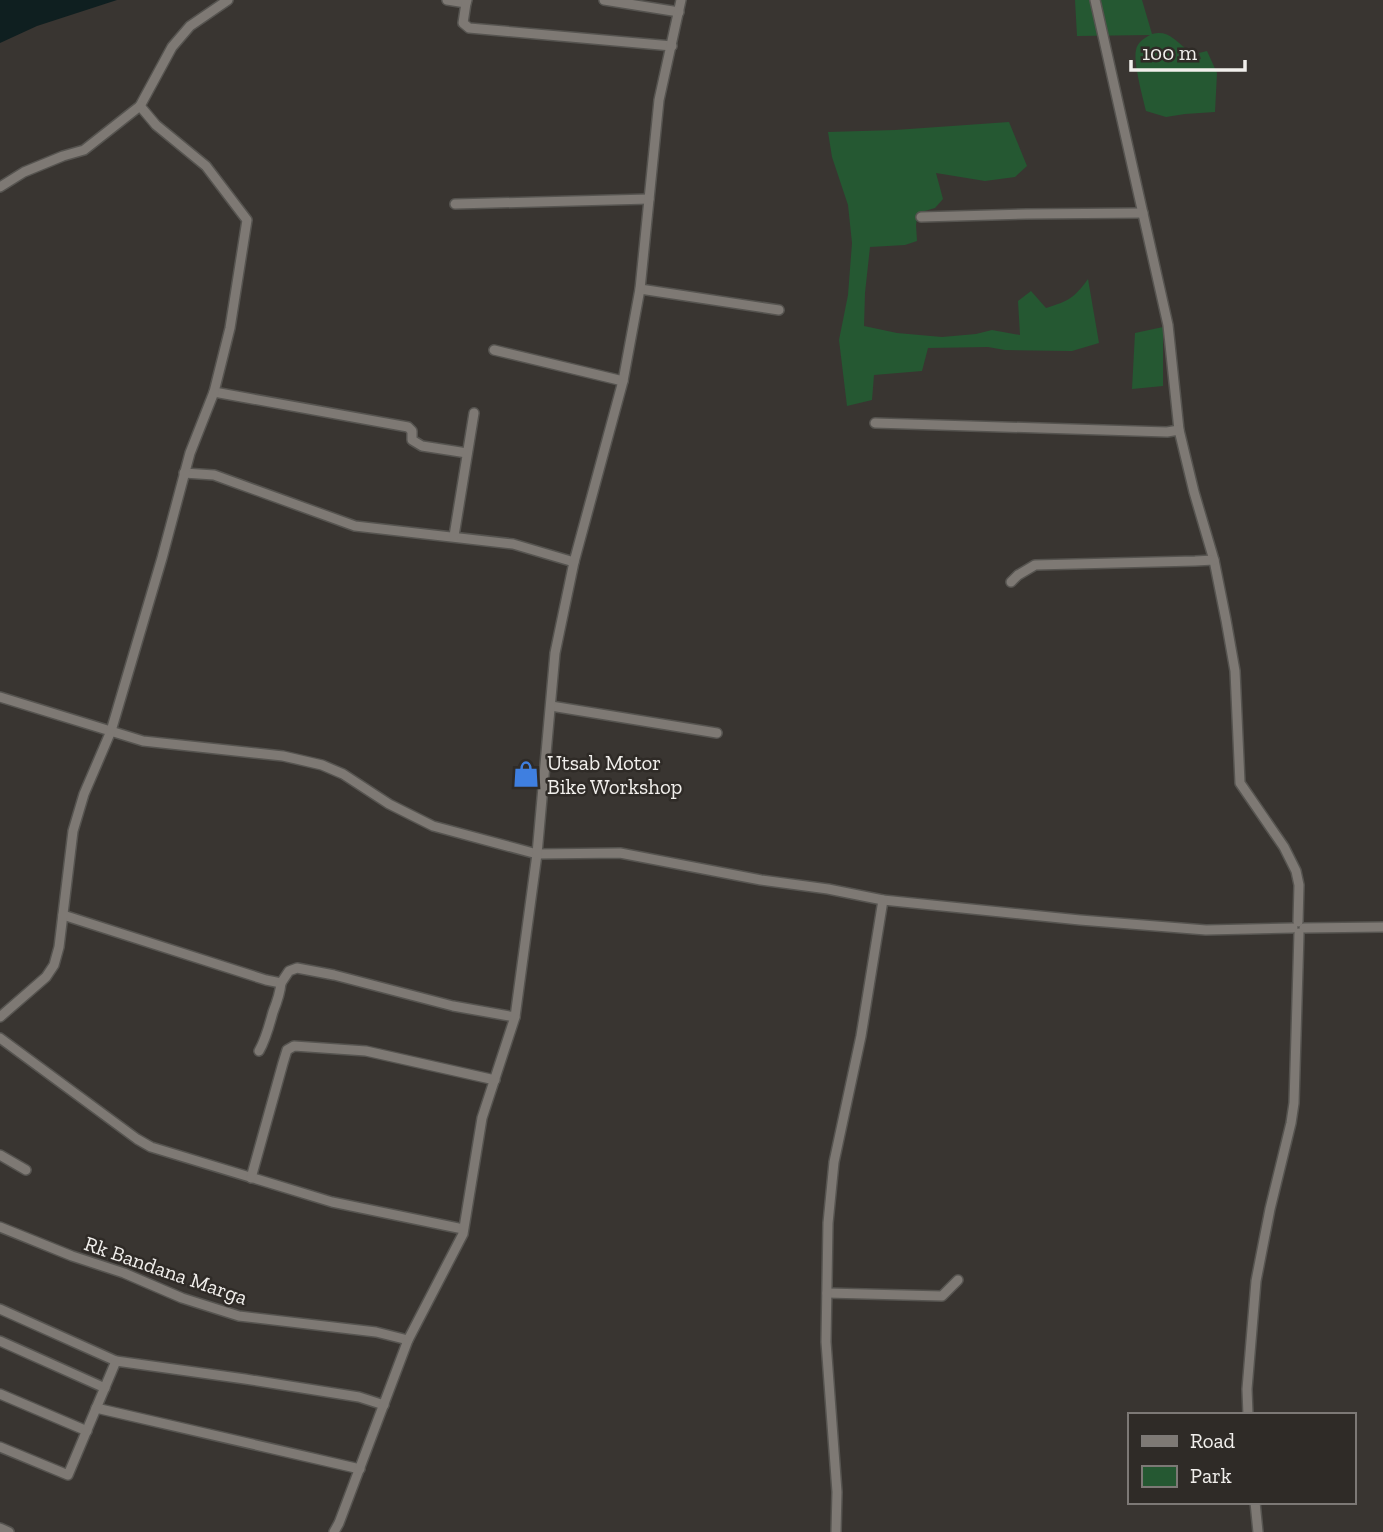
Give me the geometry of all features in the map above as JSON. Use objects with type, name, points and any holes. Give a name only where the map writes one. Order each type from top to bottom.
[{"type":"street","points":[[0,187],[24,172],[84,150],[140,106],[172,47],[190,26],[228,0]]},
{"type":"street","points":[[446,0],[466,1],[463,23],[469,28],[672,46]]},
{"type":"street","points":[[604,0],[679,12]]},
{"type":"street","points":[[334,1532],[408,1340],[463,1234],[482,1118],[515,1017],[537,854],[555,653],[574,562],[623,381],[640,289],[659,100],[681,0]]},
{"type":"street","points":[[1095,0],[1168,325],[1179,430],[1214,559],[1235,671],[1240,783],[1284,847],[1296,871],[1299,885],[1294,1103],[1256,1281],[1247,1389],[1248,1413]]},
{"type":"street","points":[[0,1017],[46,977],[54,965],[59,947],[73,831],[84,794],[111,731],[190,453],[214,392],[230,328],[247,220],[206,166],[156,125],[140,106]]},
{"type":"street","points":[[455,204],[649,200]]},
{"type":"street","points":[[921,218],[1143,213]]},
{"type":"street","points":[[640,289],[779,310]]},
{"type":"street","points":[[494,350],[623,381]]},
{"type":"street","points":[[214,392],[408,427],[412,431],[412,440],[422,446],[467,453]]},
{"type":"street","points":[[454,536],[474,413]]},
{"type":"street","points":[[875,423],[1167,432],[1179,430]]},
{"type":"street","points":[[184,473],[214,475],[355,526],[513,544],[574,562]]},
{"type":"street","points":[[1012,582],[1017,575],[1035,565],[1214,559]]},
{"type":"street","points":[[0,697],[143,741],[284,756],[322,765],[343,774],[389,804],[433,826],[537,854],[620,853],[883,900],[1080,920],[1206,930],[1383,927]]},
{"type":"street","points":[[551,706],[717,733]]},
{"type":"street","points":[[836,1532],[837,1492],[827,1342],[828,1223],[834,1162],[861,1036],[883,900]]},
{"type":"street","points":[[63,915],[281,983]]},
{"type":"street","points":[[258,1051],[280,998],[281,983],[289,971],[297,968],[453,1006],[515,1017]]},
{"type":"street","points":[[0,1038],[151,1147],[332,1202],[463,1229]]},
{"type":"street","points":[[251,1178],[287,1050],[295,1046],[366,1051],[495,1080]]},
{"type":"street","points":[[0,1155],[26,1170]]},
{"type":"street","name":"Rk Bandana Marga","points":[[0,1227],[72,1256],[124,1273],[182,1298],[239,1316],[376,1332],[408,1340]]},
{"type":"street","points":[[827,1293],[942,1296],[958,1280]]},
{"type":"street","points":[[0,1309],[116,1361],[359,1397],[384,1405]]},
{"type":"street","points":[[0,1341],[105,1388]]},
{"type":"street","points":[[0,1447],[68,1475],[116,1361]]},
{"type":"street","points":[[0,1394],[87,1431]]},
{"type":"street","points":[[96,1408],[360,1469]]},
{"type":"street","points":[[1255,1504],[1258,1532]]},
{"type":"street","points":[[0,1528],[9,1532]]},
{"type":"green space","points":[[1075,0],[1142,0],[1152,34],[1162,33],[1174,39],[1185,48],[1186,61],[1201,59],[1199,53],[1207,51],[1217,73],[1215,112],[1166,117],[1146,111],[1135,56],[1139,43],[1150,35],[1077,36]]},
{"type":"green space","points":[[1009,122],[1027,166],[1015,177],[985,181],[936,173],[943,199],[935,208],[918,213],[917,241],[905,245],[870,247],[864,326],[897,333],[942,337],[992,330],[1020,335],[1018,301],[1031,291],[1046,308],[1070,298],[1088,279],[1099,343],[1072,351],[1005,350],[988,347],[928,348],[922,371],[874,375],[872,400],[847,406],[839,340],[848,295],[852,243],[848,205],[832,157],[828,132]]},
{"type":"green space","points":[[1163,327],[1163,386],[1132,389],[1135,333]]},
{"type":"shaded area","points":[[0,0],[117,0],[37,26],[0,43]]},
{"type":"place","name":"Utsab Motor Bike Workshop","points":[[526,774]]}]
